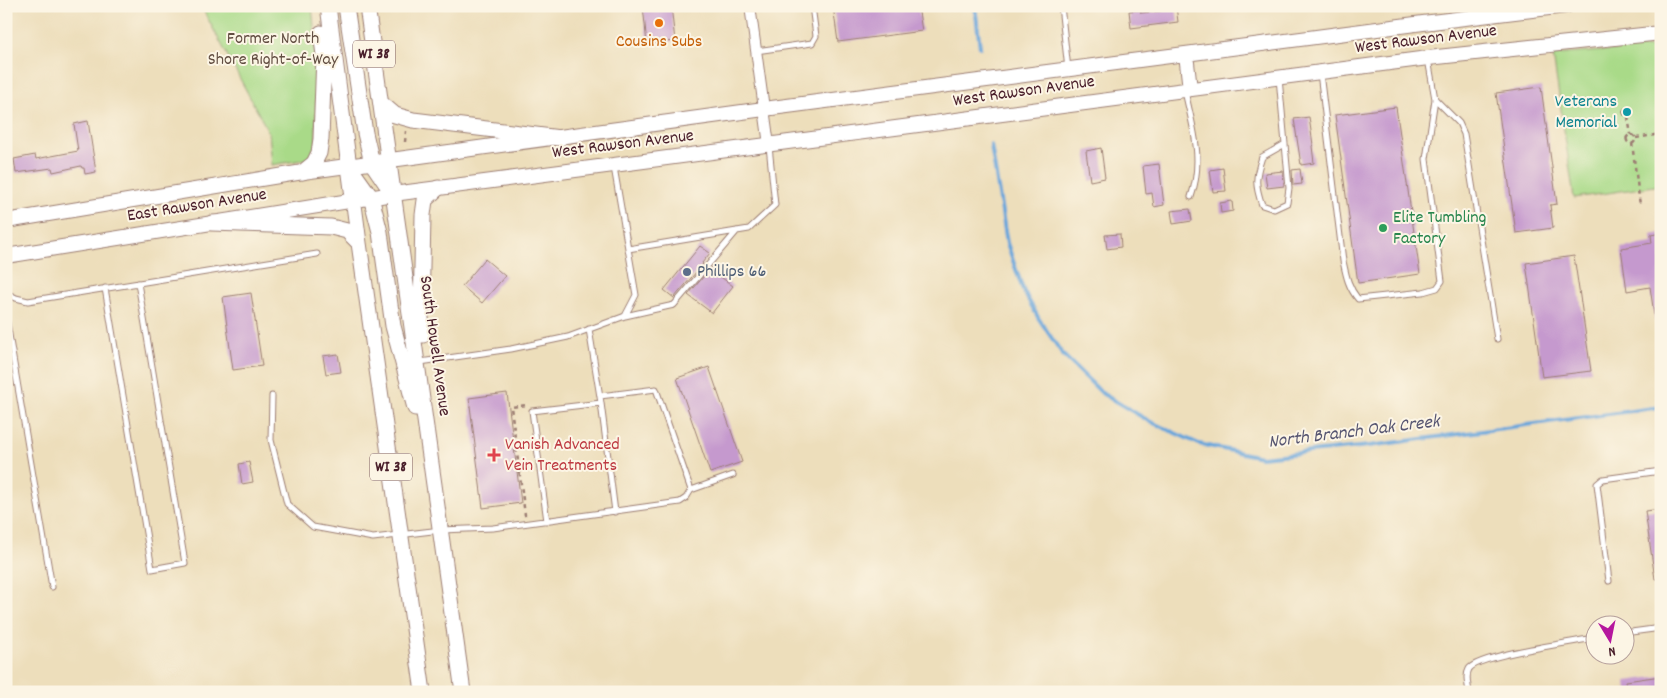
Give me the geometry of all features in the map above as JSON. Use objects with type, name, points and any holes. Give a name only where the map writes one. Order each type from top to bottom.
[{"type":"main road","points":[[303,172],[314,163],[319,153],[321,139],[324,55],[318,6]]},
{"type":"main road","name":"WI 38","points":[[328,6],[359,243],[423,692]]},
{"type":"main road","points":[[346,6],[365,133],[372,163],[393,194]]},
{"type":"main road","name":"South Howell Avenue","points":[[367,6],[393,194],[422,362],[430,381],[426,429],[463,692]]},
{"type":"main road","name":"West Rawson Avenue","points":[[389,161],[764,109],[1566,6]]},
{"type":"main road","name":"West Rawson Avenue","points":[[393,194],[1428,58],[1661,33]]},
{"type":"main road","points":[[1186,54],[1187,90]]},
{"type":"main road","points":[[381,103],[395,115],[413,120],[560,138]]},
{"type":"main road","name":"East Rawson Avenue","points":[[6,221],[303,172],[389,161]]},
{"type":"main road","points":[[349,166],[371,197],[380,232],[393,326],[432,470]]},
{"type":"main road","points":[[422,362],[423,215],[425,200],[438,188]]},
{"type":"main road","name":"East Rawson Avenue","points":[[6,256],[393,194]]},
{"type":"main road","points":[[212,222],[331,227],[347,231],[359,243]]},
{"type":"street","points":[[750,6],[769,145]]},
{"type":"lane","points":[[756,51],[812,43],[816,36],[812,6]]},
{"type":"lane","points":[[1061,6],[1068,69]]},
{"type":"lane","points":[[1320,72],[1343,261],[1353,292],[1358,299],[1423,292],[1437,288],[1442,281],[1426,158],[1435,99],[1428,58]]},
{"type":"lane","points":[[1279,78],[1285,144],[1289,188],[1287,203],[1274,209],[1262,205],[1256,190],[1257,173],[1262,157],[1285,144]]},
{"type":"lane","points":[[1187,90],[1198,160],[1196,180],[1191,197]]},
{"type":"lane","points":[[1435,99],[1459,124],[1464,134],[1497,339]]},
{"type":"lane","points":[[628,250],[749,229],[775,205],[769,145]]},
{"type":"lane","points":[[614,165],[636,295],[625,316]]},
{"type":"lane","points":[[422,362],[510,349],[568,337],[625,316],[674,305],[738,231]]},
{"type":"lane","points":[[6,294],[28,301],[317,254]]},
{"type":"lane","points":[[105,288],[152,569],[185,563],[138,283]]},
{"type":"lane","points":[[6,317],[52,587]]},
{"type":"lane","points":[[588,329],[600,396],[616,512]]},
{"type":"lane","points":[[600,396],[656,389],[691,490]]},
{"type":"lane","points":[[272,396],[271,440],[287,504],[313,527],[373,538],[441,530],[492,528],[680,502],[686,498],[691,490],[733,475]]},
{"type":"lane","points":[[547,521],[532,411],[601,403]]},
{"type":"lane","points":[[1609,581],[1597,484],[1603,479],[1661,471]]},
{"type":"lane","points":[[1634,632],[1661,628]]},
{"type":"lane","points":[[1469,692],[1466,678],[1469,669],[1477,662],[1584,640]]},
{"type":"path","points":[[1628,117],[1631,134],[1636,138]]},
{"type":"path","points":[[405,142],[406,128]]},
{"type":"path","points":[[401,134],[406,134]]},
{"type":"path","points":[[1631,134],[1627,140],[1632,143]]},
{"type":"path","points":[[1632,143],[1635,142],[1636,138],[1661,134]]},
{"type":"path","points":[[1632,143],[1640,205]]},
{"type":"path","points":[[517,516],[525,515],[511,407],[527,404],[528,408],[532,411]]},
{"type":"green space","name":"Former North Shore Right-of-Way","points":[[201,6],[312,6],[316,47],[316,144],[308,159],[272,165],[269,133]]},
{"type":"green space","points":[[1661,46],[1661,185],[1574,198],[1553,55]]},
{"type":"building","name":"Cousins Subs","points":[[643,6],[671,6],[675,41],[647,44]]},
{"type":"building","points":[[833,6],[918,6],[922,31],[838,42]]},
{"type":"building","points":[[1161,6],[1176,6],[1178,22],[1131,28],[1129,11],[1140,10],[1141,13],[1161,11]]},
{"type":"building","points":[[1541,87],[1557,204],[1550,205],[1553,228],[1516,233],[1496,93]]},
{"type":"building","points":[[1396,107],[1420,274],[1358,283],[1335,115]]},
{"type":"building","points":[[1309,117],[1314,163],[1301,165],[1294,119]]},
{"type":"building","points":[[88,121],[96,172],[85,174],[84,168],[81,166],[53,172],[52,168],[16,173],[14,159],[35,155],[36,159],[78,151],[74,124]]},
{"type":"building","points":[[1101,148],[1105,178],[1090,181],[1086,151]]},
{"type":"building","points":[[1159,164],[1164,205],[1154,207],[1152,193],[1146,194],[1143,166]]},
{"type":"building","points":[[1223,168],[1226,191],[1213,192],[1210,170]]},
{"type":"building","points":[[1300,169],[1302,184],[1293,185],[1292,170]]},
{"type":"building","points":[[1283,171],[1284,186],[1267,188],[1265,173]]},
{"type":"building","points":[[1232,201],[1233,211],[1221,213],[1220,203]]},
{"type":"building","points":[[1190,209],[1192,221],[1173,224],[1171,211]]},
{"type":"building","points":[[1661,233],[1661,321],[1655,321],[1650,287],[1627,291],[1621,248],[1652,243],[1651,235]]},
{"type":"building","points":[[1120,234],[1121,247],[1107,249],[1105,235]]},
{"type":"building","name":"Phillips 66","points":[[700,246],[710,253],[674,298],[664,290]]},
{"type":"building","points":[[1574,256],[1591,371],[1542,377],[1526,263]]},
{"type":"building","points":[[485,259],[505,276],[482,303],[462,286]]},
{"type":"building","points":[[710,269],[733,286],[712,313],[688,295]]},
{"type":"building","points":[[251,293],[262,366],[233,370],[223,297]]},
{"type":"building","points":[[338,354],[341,372],[326,374],[323,356]]},
{"type":"building","points":[[709,367],[742,462],[710,473],[677,378]]},
{"type":"building","points":[[507,393],[521,503],[483,508],[469,398]]},
{"type":"building","points":[[249,462],[253,482],[242,484],[239,464]]},
{"type":"building","points":[[1661,509],[1661,579],[1655,579],[1645,511]]},
{"type":"building","points":[[1661,676],[1661,692],[1627,692],[1626,681]]},
{"type":"waterway","name":"North Branch Oak Creek","points":[[975,6],[980,47]]},
{"type":"waterway","name":"North Branch Oak Creek","points":[[991,145],[1007,243],[1023,290],[1039,319],[1063,355],[1103,394],[1149,421],[1199,444],[1261,457],[1369,446],[1661,407]]},
{"type":"place","name":"Cousins Subs","points":[[659,23]]},
{"type":"place","name":"Veterans Memorial","points":[[1627,112]]},
{"type":"place","name":"Elite Tumbling Factory","points":[[1383,228]]},
{"type":"place","name":"Phillips 66","points":[[687,272]]},
{"type":"place","name":"Vanish Advanced Vein Treatments","points":[[494,455]]}]
